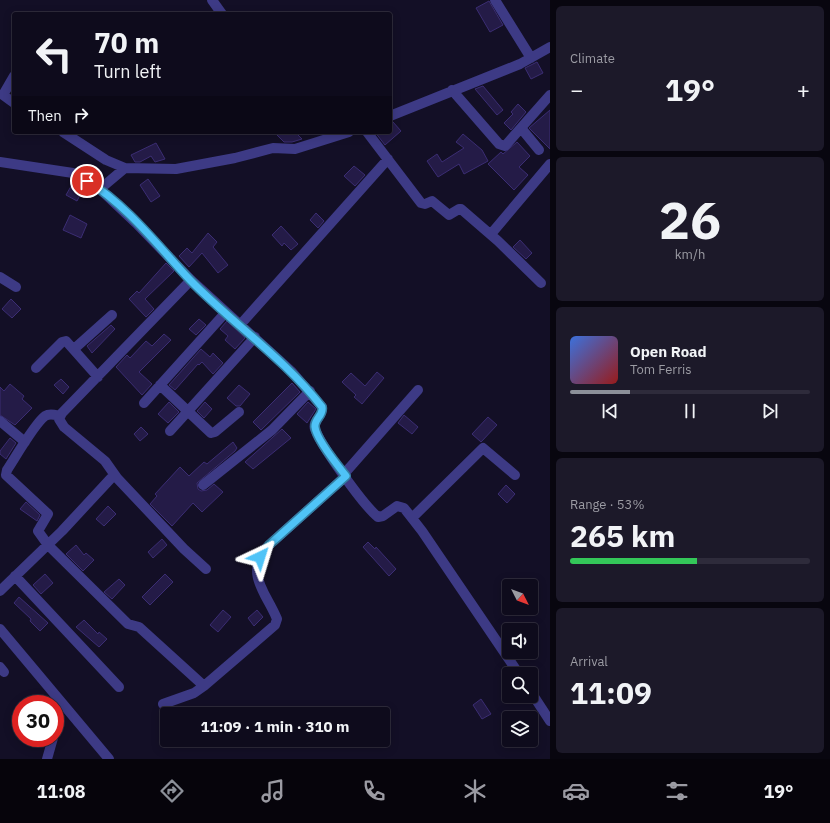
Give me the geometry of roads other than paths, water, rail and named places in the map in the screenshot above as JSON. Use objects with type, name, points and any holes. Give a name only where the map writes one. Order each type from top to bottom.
[{"type":"street","points":[[212,0],[221,12]]},
{"type":"street","points":[[495,0],[531,58]]},
{"type":"street","points":[[392,115],[531,58],[550,47]]},
{"type":"street","points":[[12,79],[3,95],[12,102]]},
{"type":"street","points":[[452,90],[499,144],[505,146],[550,95]]},
{"type":"street","points":[[521,128],[539,150]]},
{"type":"street","points":[[66,134],[106,160],[125,168],[176,169],[235,158],[273,148],[295,149],[341,134]]},
{"type":"street","points":[[369,134],[421,203],[426,204],[434,202],[449,215],[460,208],[491,234],[541,283]]},
{"type":"street","points":[[240,325],[388,159]]},
{"type":"street","points":[[0,162],[73,173],[100,189],[136,223],[191,280],[292,372],[310,391],[323,409],[316,421],[315,429],[334,462],[378,517],[383,516],[396,506],[400,506],[412,518],[514,667]]},
{"type":"street","points":[[491,234],[550,164]]},
{"type":"street","points":[[100,189],[125,168]]},
{"type":"street","points":[[0,277],[16,288]]},
{"type":"street","points":[[191,280],[60,416],[59,420],[105,461],[114,475],[184,549],[206,569]]},
{"type":"street","points":[[144,404],[226,312]]},
{"type":"street","points":[[74,349],[112,315]]},
{"type":"street","points":[[170,431],[255,337]]},
{"type":"street","points":[[36,368],[64,340],[98,376]]},
{"type":"street","points":[[160,385],[211,434],[239,412]]},
{"type":"street","points":[[163,704],[194,693],[204,686],[277,622],[276,616],[259,586],[257,577],[258,563],[264,550],[345,475],[418,390]]},
{"type":"street","points":[[203,485],[272,430],[310,391]]},
{"type":"street","points":[[60,416],[46,416],[25,442],[7,470],[6,475],[48,514],[38,531],[48,545],[126,622],[138,627],[204,686]]},
{"type":"street","points":[[0,421],[25,442]]},
{"type":"street","points":[[412,518],[483,448],[515,475]]},
{"type":"street","points":[[0,591],[48,545],[114,475]]},
{"type":"street","points":[[15,576],[119,687]]},
{"type":"street","points":[[0,629],[109,759]]},
{"type":"street","points":[[538,703],[550,721]]},
{"type":"street","points":[[47,759],[50,747]]}]
